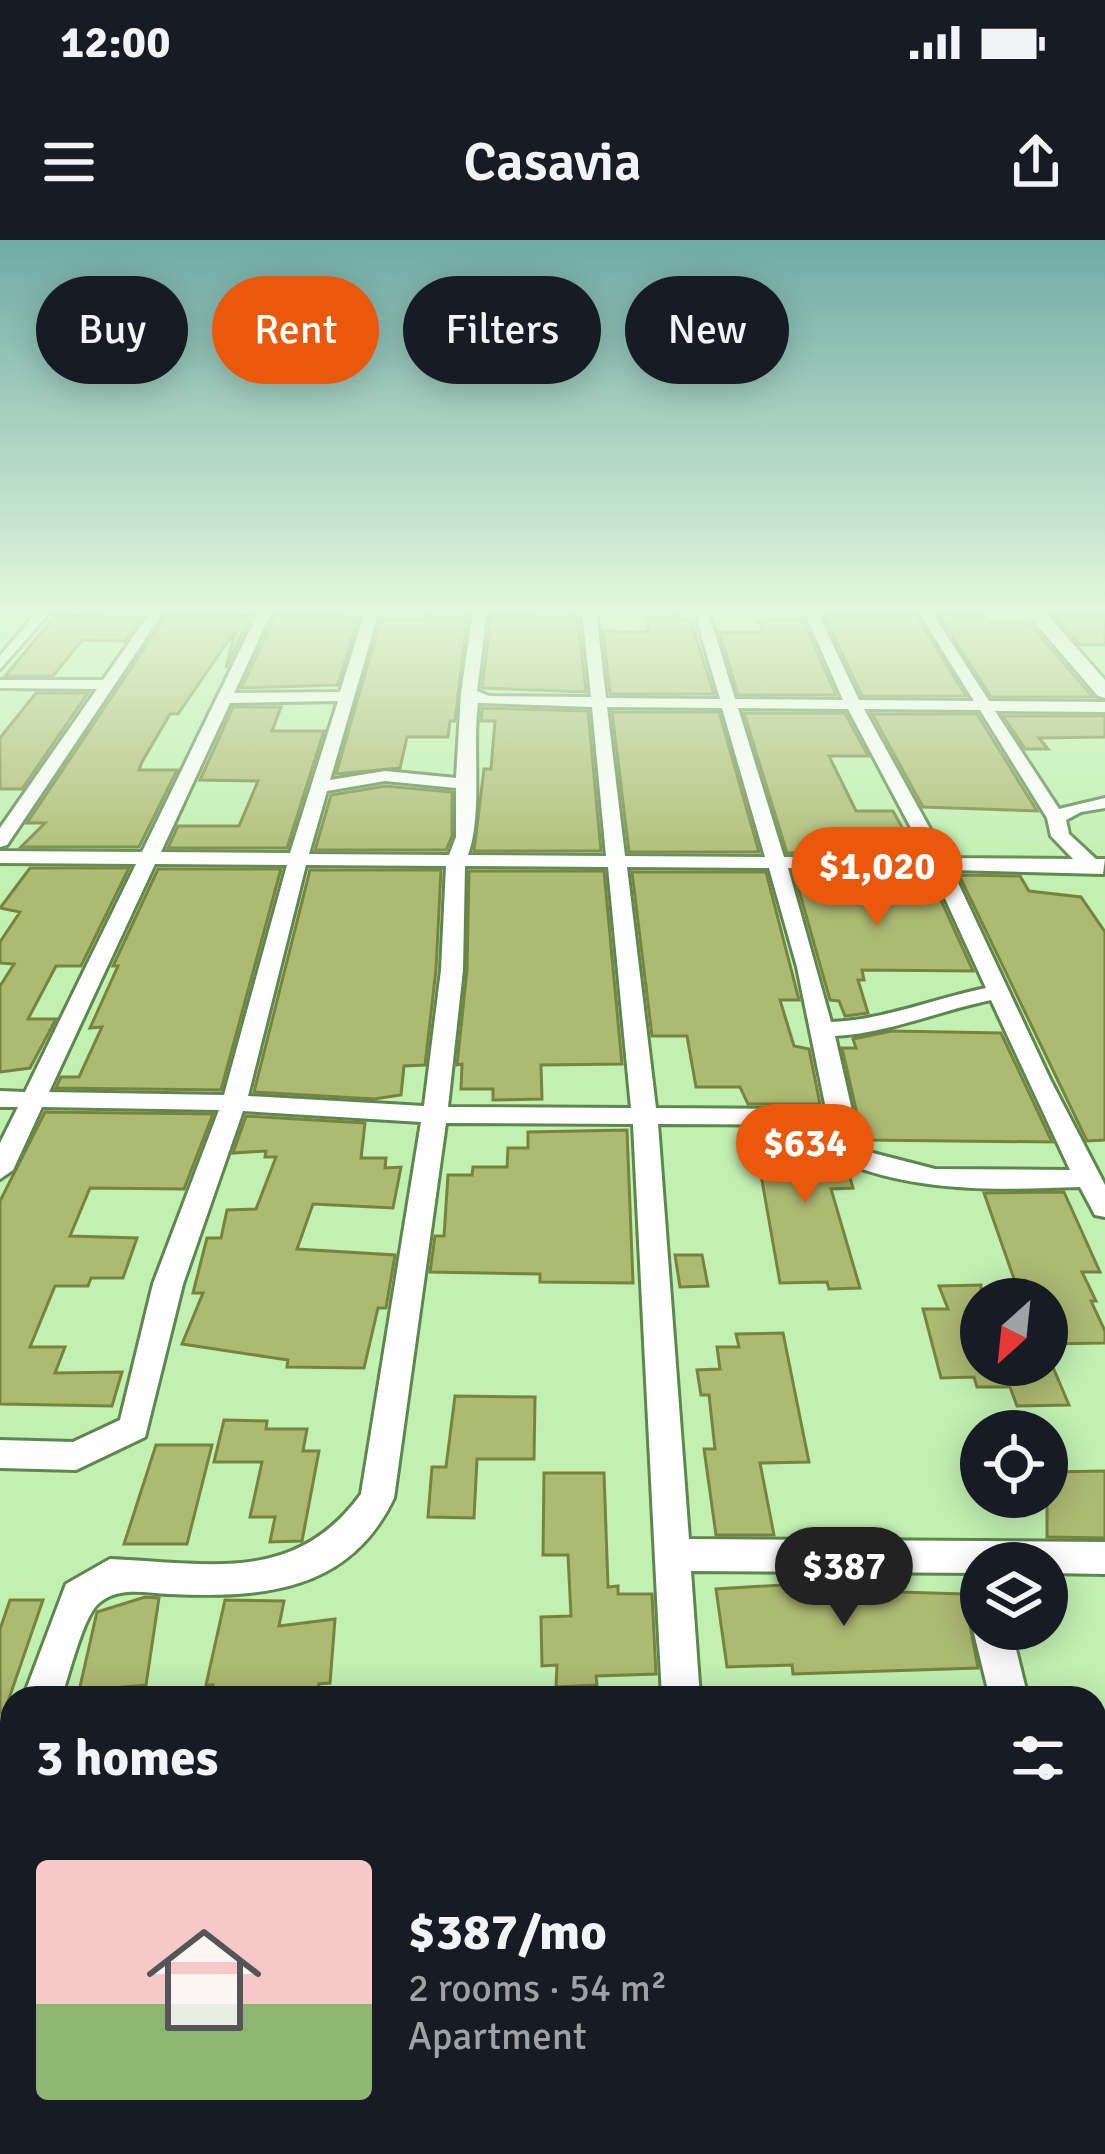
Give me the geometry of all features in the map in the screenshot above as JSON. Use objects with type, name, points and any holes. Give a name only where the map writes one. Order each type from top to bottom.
[{"type":"street","points":[[0,841],[96,700]]},
{"type":"street","points":[[0,1170],[226,700]]},
{"type":"street","points":[[0,1454],[76,1456],[134,1428],[168,1283],[234,1103],[297,862],[346,700]]},
{"type":"street","points":[[47,1686],[79,1596],[110,1575],[227,1580],[268,1576],[313,1563],[354,1531],[377,1498],[435,1115],[452,970],[457,860],[465,837],[471,700]]},
{"type":"street","points":[[484,700],[1105,707]]},
{"type":"street","points":[[852,700],[940,864],[997,992],[1105,1208]]},
{"type":"street","points":[[983,700],[1069,847],[1098,865],[1105,883]]},
{"type":"street","points":[[600,701],[645,1119],[680,1686]]},
{"type":"street","points":[[726,703],[824,1029],[849,1155],[876,1168],[1000,1180],[1087,1178]]},
{"type":"street","points":[[323,786],[385,776],[465,784]]},
{"type":"street","points":[[1056,818],[1076,807],[1105,803]]},
{"type":"street","points":[[0,856],[1098,865]]},
{"type":"street","points":[[824,1029],[875,1027],[931,1006],[997,992]]},
{"type":"street","points":[[0,1099],[234,1103],[435,1115],[843,1117]]},
{"type":"street","points":[[672,1556],[960,1570]]},
{"type":"street","points":[[1068,1562],[1105,1558]]},
{"type":"street","points":[[997,1650],[1006,1686]]},
{"type":"building","points":[[30,700],[83,700],[22,789],[0,789],[0,738]]},
{"type":"building","points":[[109,700],[187,700],[178,714],[170,714],[139,770],[177,770],[139,847],[21,847],[45,823],[27,823]]},
{"type":"building","points":[[357,700],[457,700],[448,737],[407,737],[400,768],[336,774]]},
{"type":"building","points":[[233,707],[281,707],[272,731],[324,731],[287,848],[168,848],[178,826],[239,826],[258,781],[200,780]]},
{"type":"building","points":[[482,708],[588,711],[601,851],[474,851],[484,769],[491,769],[495,721],[481,721]]},
{"type":"building","points":[[612,712],[719,712],[759,852],[629,852]]},
{"type":"building","points":[[744,713],[845,713],[868,756],[829,756],[856,811],[893,811],[916,853],[787,853]]},
{"type":"building","points":[[872,714],[977,714],[1037,811],[923,807]]},
{"type":"building","points":[[1003,716],[1105,716],[1105,737],[1039,738],[1048,749],[1025,749]]},
{"type":"building","points":[[385,786],[452,792],[452,836],[446,850],[315,850],[331,795]]},
{"type":"building","points":[[30,868],[129,868],[81,966],[56,966],[28,1019],[56,1019],[30,1068],[0,1072],[0,986],[14,964],[0,963],[0,942],[20,912],[0,908]]},
{"type":"building","points":[[158,869],[281,869],[221,1090],[56,1088],[61,1077],[79,1077],[102,1027],[90,1028],[118,966],[113,966]]},
{"type":"building","points":[[310,870],[441,870],[425,1065],[404,1066],[401,1095],[374,1099],[254,1092]]},
{"type":"building","points":[[469,871],[604,871],[622,1064],[541,1065],[542,1099],[493,1100],[493,1089],[461,1089],[462,1064],[457,1065],[467,970]]},
{"type":"building","points":[[632,872],[766,872],[799,1000],[780,1000],[794,1046],[809,1049],[820,1104],[748,1104],[740,1087],[696,1087],[687,1036],[652,1036]]},
{"type":"building","points":[[794,873],[929,874],[973,971],[862,970],[864,980],[858,980],[868,1013],[845,1016],[839,1001],[830,1000]]},
{"type":"building","points":[[959,875],[1020,876],[1029,891],[1081,897],[1105,932],[1105,1140],[1087,1141]]},
{"type":"building","points":[[892,1031],[1001,1033],[1052,1142],[863,1140],[842,1048],[856,1048],[853,1039]]},
{"type":"building","points":[[45,1112],[213,1114],[184,1189],[90,1188],[70,1236],[137,1238],[123,1278],[91,1278],[88,1286],[55,1286],[30,1347],[65,1347],[55,1373],[122,1372],[112,1406],[0,1404],[0,1201]]},
{"type":"building","points":[[246,1116],[365,1123],[361,1158],[386,1158],[385,1168],[401,1167],[393,1208],[313,1204],[297,1249],[395,1255],[386,1308],[378,1308],[364,1368],[287,1367],[288,1360],[182,1344],[203,1293],[193,1293],[207,1238],[221,1238],[227,1210],[256,1209],[276,1157],[265,1157],[266,1151],[233,1153]]},
{"type":"building","points":[[753,1129],[827,1129],[836,1162],[847,1168],[853,1188],[831,1189],[860,1288],[829,1289],[827,1282],[780,1283]]},
{"type":"building","points":[[627,1130],[633,1283],[540,1282],[540,1274],[430,1272],[435,1236],[444,1236],[448,1175],[472,1175],[473,1167],[507,1167],[508,1148],[528,1148],[528,1132]]},
{"type":"building","points":[[1064,1192],[1100,1272],[1082,1272],[1096,1301],[1091,1301],[1105,1331],[1105,1343],[1068,1344],[1068,1278],[1014,1278],[984,1193]]},
{"type":"building","points":[[675,1255],[702,1255],[708,1286],[680,1287]]},
{"type":"building","points":[[939,1286],[960,1286],[960,1377],[941,1378],[923,1309],[948,1309]]},
{"type":"building","points":[[783,1333],[809,1462],[760,1463],[774,1535],[716,1535],[704,1449],[715,1449],[709,1395],[701,1395],[697,1370],[720,1369],[717,1347],[739,1347],[736,1334]]},
{"type":"building","points":[[1061,1386],[1069,1405],[1017,1406],[1010,1387],[977,1387]]},
{"type":"building","points":[[455,1396],[535,1397],[534,1459],[477,1459],[474,1518],[428,1517],[432,1467],[446,1467]]},
{"type":"building","points":[[224,1420],[267,1421],[266,1429],[307,1429],[303,1451],[319,1451],[302,1541],[270,1542],[275,1517],[250,1517],[262,1462],[214,1462]]},
{"type":"building","points":[[156,1445],[212,1445],[187,1544],[124,1544]]},
{"type":"building","points":[[1105,1471],[1105,1538],[1047,1537],[1047,1518],[1068,1518],[1068,1472]]},
{"type":"building","points":[[544,1473],[604,1473],[608,1587],[618,1586],[618,1594],[652,1594],[656,1674],[596,1676],[597,1685],[556,1686],[557,1665],[542,1666],[541,1617],[571,1616],[568,1555],[543,1555]]},
{"type":"building","points":[[830,1582],[831,1586],[865,1586],[866,1591],[960,1594],[960,1650],[975,1650],[978,1668],[793,1674],[792,1665],[727,1667],[716,1589]]},
{"type":"building","points":[[145,1597],[159,1598],[146,1685],[80,1686],[97,1612]]},
{"type":"building","points":[[10,1600],[43,1600],[13,1686],[0,1686],[0,1629]]},
{"type":"building","points":[[225,1600],[284,1601],[279,1626],[335,1619],[330,1683],[206,1685]]}]
